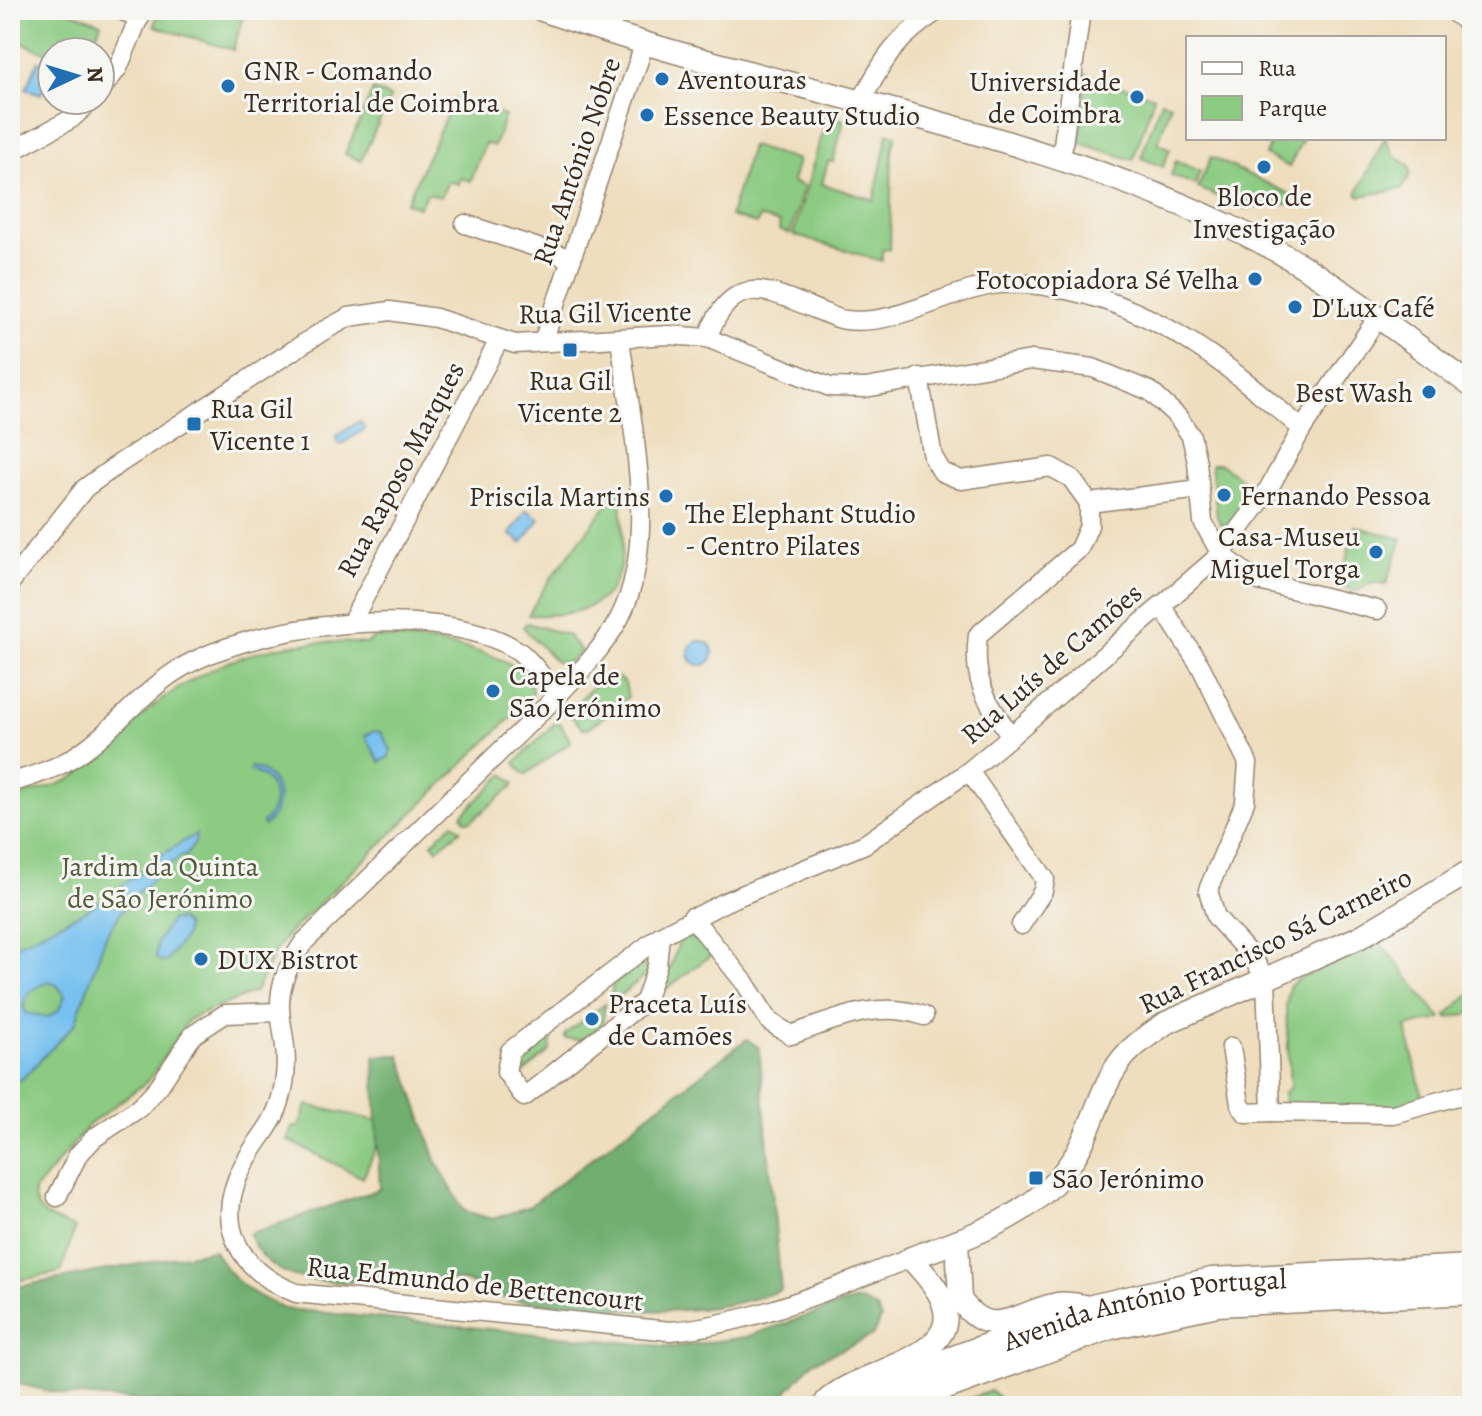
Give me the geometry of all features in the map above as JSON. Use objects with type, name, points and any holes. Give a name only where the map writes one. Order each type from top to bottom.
[{"type":"main road","name":"Avenida António Portugal","points":[[829,1406],[1096,1308],[1212,1282],[1472,1269]]},
{"type":"main road","name":"Avenida António Portugal","points":[[889,1406],[1110,1325],[1217,1302],[1472,1290]]},
{"type":"street","points":[[116,71],[141,14],[120,10]]},
{"type":"street","points":[[542,10],[1061,160],[1158,195],[1231,226],[1296,262],[1472,386]]},
{"type":"street","points":[[861,101],[882,63],[906,32],[939,10]]},
{"type":"street","points":[[1061,160],[1081,10]]},
{"type":"street","points":[[1454,10],[1472,24]]},
{"type":"street","name":"Rua António Nobre","points":[[543,342],[645,42]]},
{"type":"street","points":[[10,152],[74,116]]},
{"type":"street","points":[[465,224],[572,259]]},
{"type":"street","points":[[707,338],[725,304],[749,290],[770,290],[843,320],[858,320],[905,312],[993,285],[1043,285],[1107,299],[1172,328],[1240,375],[1302,429]]},
{"type":"street","name":"Rua Gil Vicente","points":[[10,583],[85,488],[349,317],[372,311],[413,312],[499,340],[543,342],[669,335],[707,338],[830,387],[865,388],[1031,360],[1093,368],[1150,391],[1178,417],[1191,436],[1203,522],[1221,554]]},
{"type":"street","name":"Rua Luís de Camões","points":[[660,936],[657,966],[645,1001],[524,1097],[506,1072],[510,1051],[660,936],[692,917],[865,844],[969,771],[1221,554],[1265,495],[1302,429],[1378,317]]},
{"type":"street","name":"Rua Edmundo de Bettencourt","points":[[620,339],[639,498],[639,555],[619,618],[596,655],[558,695],[304,942],[288,964],[278,1012],[285,1081],[276,1114],[236,1181],[230,1216],[233,1235],[250,1264],[277,1285],[296,1293],[670,1331],[702,1328],[764,1314],[911,1258]]},
{"type":"street","name":"Rua Raposo Marques","points":[[351,623],[499,340]]},
{"type":"street","points":[[919,377],[933,457],[942,472],[961,480],[1051,467],[1071,478],[1089,503],[1089,526],[1079,549],[978,635],[975,661],[983,694],[1011,736]]},
{"type":"street","points":[[1089,503],[1200,489]]},
{"type":"street","points":[[1221,554],[1255,580],[1377,610]]},
{"type":"street","points":[[1161,605],[1201,667],[1248,763],[1245,802],[1208,890],[1216,917],[1252,957],[1266,979],[1271,1112]]},
{"type":"street","points":[[10,783],[65,763],[87,748],[170,675],[224,646],[285,630],[351,623],[470,631],[518,651],[558,695]]},
{"type":"street","points":[[969,771],[1045,879],[1043,891],[1021,925]]},
{"type":"street","name":"Rua Francisco Sá Carneiro","points":[[911,1258],[1007,1221],[1049,1188],[1072,1161],[1121,1059],[1166,1023],[1360,937],[1472,870]]},
{"type":"street","points":[[692,917],[745,983],[770,1022],[791,1035],[865,1010],[905,1009],[924,1016]]},
{"type":"street","points":[[57,1197],[78,1155],[94,1138],[139,1108],[159,1086],[193,1035],[225,1014],[278,1012]]},
{"type":"street","points":[[1231,1047],[1240,1104],[1246,1113],[1393,1114],[1472,1092]]},
{"type":"street","points":[[957,1241],[960,1299],[978,1317],[992,1323],[1007,1323],[1058,1304],[1096,1308]]},
{"type":"street","points":[[822,1406],[850,1383],[918,1356],[936,1342],[942,1329],[943,1304],[911,1258]]},
{"type":"green space","points":[[10,10],[67,10],[101,23],[96,36],[36,36],[36,49],[10,38]]},
{"type":"green space","points":[[158,10],[245,11],[233,50],[154,26]]},
{"type":"green space","points":[[1086,74],[1154,97],[1133,160],[1080,143]]},
{"type":"green space","points":[[373,90],[390,97],[361,161],[345,154]]},
{"type":"green space","points":[[454,99],[505,116],[494,146],[485,143],[471,181],[460,178],[458,184],[448,181],[441,197],[427,193],[419,207],[406,203]]},
{"type":"green space","points":[[1161,101],[1171,104],[1158,143],[1170,149],[1163,167],[1141,158]]},
{"type":"green space","points":[[827,116],[844,120],[833,162],[828,161],[822,184],[874,200],[888,133],[896,135],[892,150],[890,249],[882,250],[882,261],[793,235]]},
{"type":"green space","points":[[1272,140],[1302,140],[1289,167],[1265,155]]},
{"type":"green space","points":[[1386,140],[1394,156],[1409,165],[1411,173],[1402,189],[1360,196],[1357,193]]},
{"type":"green space","points":[[751,146],[798,160],[792,182],[804,186],[790,234],[779,230],[780,223],[760,217],[757,224],[730,216]]},
{"type":"green space","points":[[1211,157],[1292,195],[1293,203],[1245,208],[1198,188]]},
{"type":"green space","points":[[1176,161],[1200,171],[1195,185],[1171,175]]},
{"type":"green space","points":[[1211,464],[1220,464],[1256,489],[1228,525],[1221,524],[1217,517]]},
{"type":"green space","points":[[620,488],[623,543],[614,584],[602,598],[585,609],[528,615],[548,582]]},
{"type":"green space","points":[[1355,526],[1402,539],[1386,584],[1372,582],[1358,591],[1339,587]]},
{"type":"green space","points":[[527,623],[567,635],[582,652],[568,662],[556,662],[523,627]]},
{"type":"green space","name":"Jardim da Quinta de São Jerónimo","points":[[375,637],[441,644],[494,657],[515,667],[528,680],[532,697],[290,932],[276,949],[255,992],[189,1019],[149,1080],[89,1125],[34,1191],[41,1212],[75,1228],[61,1272],[22,1280],[10,1278],[10,798],[74,777],[156,704],[180,687],[230,661],[309,643],[367,644]]},
{"type":"green space","points":[[603,677],[617,677],[625,683],[628,697],[589,728],[583,729],[567,712]]},
{"type":"green space","points":[[555,723],[560,723],[571,742],[525,775],[515,763]]},
{"type":"green space","points":[[504,774],[514,783],[512,787],[471,821],[466,821],[462,815]]},
{"type":"green space","points":[[453,823],[461,830],[437,849],[432,843]]},
{"type":"green space","points":[[681,937],[695,938],[711,955],[661,993]]},
{"type":"green space","points":[[1379,941],[1441,1019],[1406,1027],[1423,1100],[1392,1108],[1284,1104],[1283,1094],[1290,1087],[1286,1007],[1289,987],[1298,979]]},
{"type":"green space","points":[[637,963],[645,965],[647,974],[615,1000],[611,998],[613,982]]},
{"type":"green space","points":[[1472,992],[1472,1013],[1447,1018],[1446,1016]]},
{"type":"green space","points":[[605,1004],[602,1025],[583,1040],[565,1038],[565,1034]]},
{"type":"green space","points":[[552,1032],[550,1051],[522,1074],[516,1065],[521,1055]]},
{"type":"green space","points":[[747,1039],[759,1048],[781,1290],[729,1304],[651,1311],[521,1301],[501,1297],[471,1283],[453,1280],[330,1282],[304,1279],[281,1271],[263,1256],[249,1234],[380,1189],[374,1056],[400,1055],[437,1163],[464,1211],[493,1219],[530,1206]]},
{"type":"green space","points":[[307,1105],[387,1123],[363,1178],[287,1140],[293,1127],[299,1127]]},
{"type":"green space","points":[[213,1250],[244,1286],[286,1309],[673,1347],[746,1337],[844,1303],[861,1301],[877,1309],[881,1319],[872,1336],[813,1362],[774,1406],[211,1406],[67,1395],[10,1382],[10,1284],[22,1286]]},
{"type":"green space","points":[[991,1391],[1009,1406],[949,1406]]},
{"type":"water","points":[[36,66],[36,92],[26,89]]},
{"type":"water","points":[[360,421],[365,429],[340,445],[335,437]]},
{"type":"water","points":[[527,510],[540,519],[522,543],[510,534]]},
{"type":"water","points":[[701,641],[710,644],[713,653],[710,662],[701,665],[692,662],[689,653],[692,644]]},
{"type":"water","points":[[374,731],[381,732],[391,750],[388,758],[380,762],[365,736]]},
{"type":"water","points":[[251,767],[269,776],[277,792],[275,810],[264,826],[262,823],[274,801],[273,793],[266,780],[251,771]]},
{"type":"water","points":[[196,834],[195,843],[185,857],[182,855],[130,899],[106,935],[75,1024],[21,1080],[10,1080],[10,948],[87,910],[147,868],[145,865]],"holes":[[[48,981],[57,985],[65,996],[58,1011],[48,1017],[26,1013],[23,1006],[29,992]]]},
{"type":"water","points":[[171,920],[180,920],[186,926],[185,936],[166,961],[161,962],[156,958],[157,942]]},
{"type":"place","name":"Aventouras","points":[[662,79]]},
{"type":"place","name":"GNR - Comando Territorial de Coimbra","points":[[228,86]]},
{"type":"place","name":"Universidade de Coimbra","points":[[1137,97]]},
{"type":"place","name":"Essence Beauty Studio","points":[[647,115]]},
{"type":"place","name":"Bloco de Investigação","points":[[1264,167]]},
{"type":"place","name":"Fotocopiadora Sé Velha","points":[[1255,279]]},
{"type":"place","name":"D'Lux Café","points":[[1295,307]]},
{"type":"place","name":"Rua Gil Vicente 2","points":[[570,350]]},
{"type":"place","name":"Best Wash","points":[[1429,392]]},
{"type":"place","name":"Rua Gil Vicente 1","points":[[194,424]]},
{"type":"place","name":"Fernando Pessoa","points":[[1224,495]]},
{"type":"place","name":"Priscila Martins","points":[[666,496]]},
{"type":"place","name":"The Elephant Studio - Centro Pilates","points":[[669,529]]},
{"type":"place","name":"Casa-Museu Miguel Torga","points":[[1376,552]]},
{"type":"place","name":"Capela de São Jerónimo","points":[[493,691]]},
{"type":"place","name":"DUX Bistrot","points":[[201,959]]},
{"type":"place","name":"Praceta Luís de Camões","points":[[592,1019]]},
{"type":"place","name":"São Jerónimo","points":[[1036,1178]]}]
